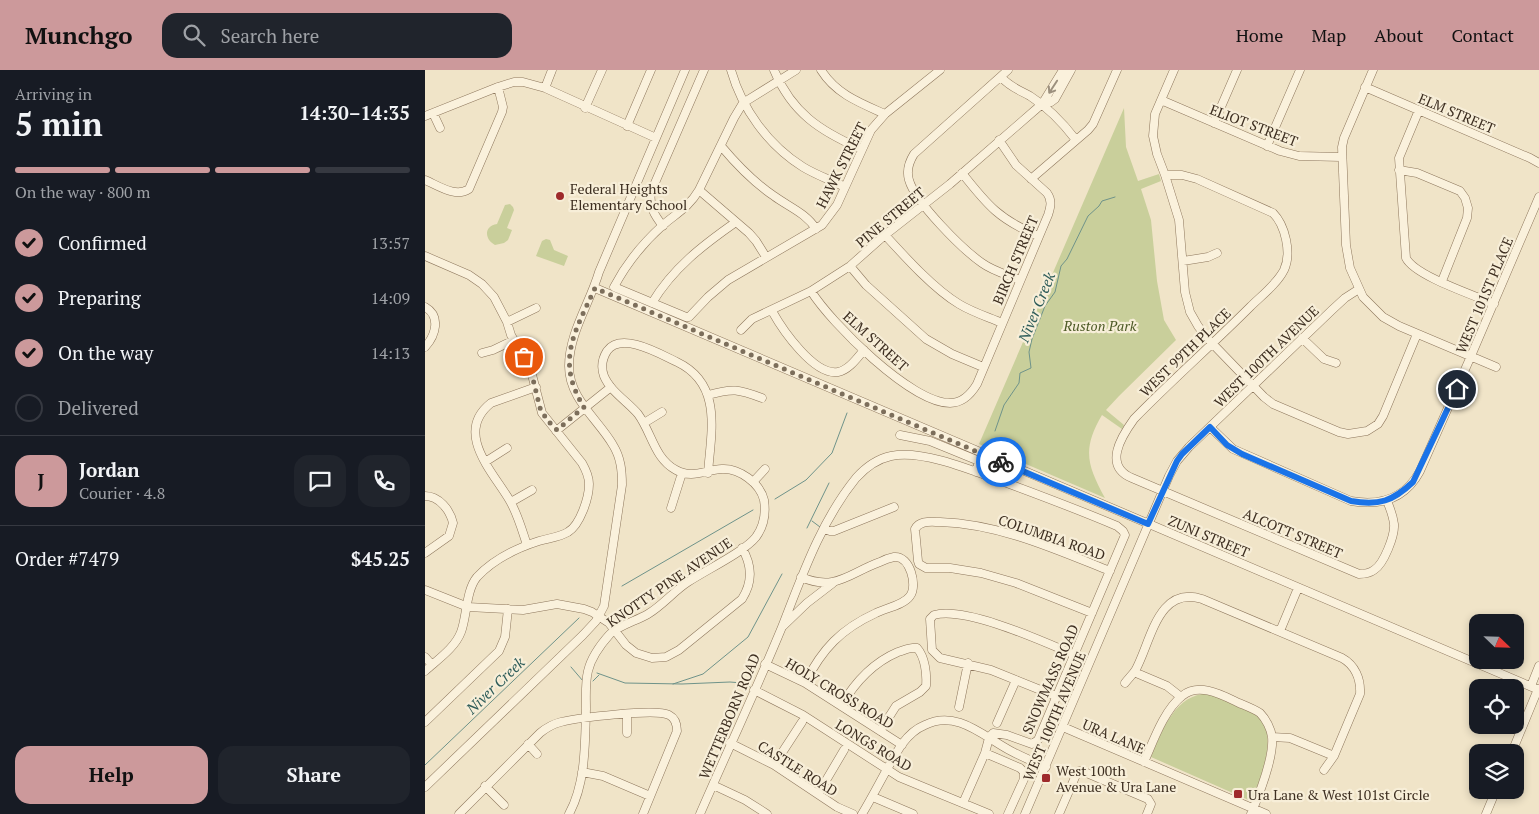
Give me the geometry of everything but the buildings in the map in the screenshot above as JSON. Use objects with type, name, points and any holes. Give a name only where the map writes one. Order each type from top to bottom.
[{"type":"street","points":[[545,88],[552,70]]},
{"type":"street","points":[[585,108],[602,70]]},
{"type":"street","points":[[627,126],[651,70]]},
{"type":"street","points":[[425,787],[583,635],[599,616],[604,606],[623,486],[621,464],[614,446],[584,407],[574,389],[570,378],[569,356],[574,336],[595,288],[599,272],[685,70]]},
{"type":"street","points":[[663,226],[651,206],[651,192],[703,70]]},
{"type":"street","points":[[731,70],[743,103],[764,132],[785,153],[805,168],[845,187]]},
{"type":"street","points":[[774,70],[779,82],[794,104],[813,124],[861,149]]},
{"type":"street","points":[[736,222],[698,249],[683,263],[663,285],[652,303],[614,287],[631,260],[663,226],[687,207],[699,190],[743,103],[796,70]]},
{"type":"street","points":[[821,70],[829,82],[839,91],[885,114]]},
{"type":"street","points":[[1007,70],[911,159],[908,168],[909,180],[923,204],[943,227],[981,262],[1020,280]]},
{"type":"street","name":"PINE STREET","points":[[741,330],[752,319],[811,291],[850,266],[1042,104],[1063,70]]},
{"type":"street","name":"PINE STREET","points":[[1042,104],[1055,99],[1071,70]]},
{"type":"street","points":[[999,140],[1016,165],[1031,179],[1093,124],[1117,70]]},
{"type":"street","points":[[1174,70],[1153,122],[1153,136],[1157,154],[1179,220],[1185,292],[1188,306],[1198,326],[1213,344],[1273,404],[1348,434],[1367,431],[1378,424],[1417,334]]},
{"type":"street","points":[[1213,123],[1237,70]]},
{"type":"street","points":[[1267,146],[1300,70]]},
{"type":"street","points":[[1373,70],[1344,138],[1341,157],[1346,245],[1350,268],[1359,289],[1368,303],[1383,317],[1417,334],[1496,368]]},
{"type":"street","name":"HAWK STREET","points":[[652,303],[686,318],[689,317],[728,280],[816,229],[833,211],[871,130],[885,114],[937,71]]},
{"type":"street","points":[[1001,77],[1011,87],[1042,104],[1063,124],[1076,140]]},
{"type":"street","points":[[439,128],[429,114],[498,87],[514,82],[523,82],[545,88],[585,108],[656,138]]},
{"type":"street","points":[[425,180],[457,194],[469,189],[502,112],[503,107],[498,87]]},
{"type":"street","name":"ELM STREET","points":[[1365,87],[1539,163]]},
{"type":"street","name":"ELIOT STREET","points":[[1161,100],[1267,146],[1299,156],[1341,157]]},
{"type":"street","points":[[1419,110],[1401,151],[1399,170],[1406,258],[1408,263],[1418,271],[1494,304]]},
{"type":"street","points":[[721,146],[749,177],[778,200],[804,215],[816,229]]},
{"type":"street","points":[[1399,170],[1417,172],[1461,192],[1465,198],[1468,208],[1467,218],[1442,281]]},
{"type":"street","points":[[962,173],[982,199],[998,214],[1013,225],[1038,236]]},
{"type":"street","name":"WEST 99TH PLACE","points":[[1132,478],[1125,475],[1117,462],[1117,450],[1124,434],[1134,420],[1279,277],[1286,263],[1286,245],[1281,223],[1269,210],[1197,178],[1182,175],[1165,175]]},
{"type":"street","name":"BIRCH STREET","points":[[933,399],[950,403],[962,399],[973,390],[983,368],[1048,215],[1051,201],[1047,193],[1031,179]]},
{"type":"street","points":[[699,190],[756,241],[766,257]]},
{"type":"street","name":"WEST 101ST PLACE","points":[[1387,501],[1401,493],[1416,478],[1494,304],[1539,197]]},
{"type":"street","points":[[885,235],[950,298],[967,309],[1002,324]]},
{"type":"street","points":[[1183,261],[1208,258],[1217,253]]},
{"type":"street","points":[[425,256],[469,275],[482,284],[499,306],[513,340],[531,371],[540,408],[547,420],[585,467],[589,484],[587,496],[575,528],[564,534],[508,553],[479,575],[471,586],[468,607],[459,636],[452,646],[425,671]]},
{"type":"street","points":[[850,266],[866,285],[926,339],[952,354],[983,368]]},
{"type":"street","name":"ZUNI STREET","points":[[595,288],[1536,689]]},
{"type":"street","name":"WEST 100TH AVENUE","points":[[1025,814],[1173,467],[1182,454],[1252,385],[1345,298],[1359,289]]},
{"type":"street","name":"ELM STREET","points":[[811,291],[829,316],[864,350],[901,381],[933,399]]},
{"type":"street","points":[[425,307],[433,313],[436,321],[434,331],[425,347]]},
{"type":"street","points":[[507,322],[535,308]]},
{"type":"street","points":[[772,311],[778,323],[789,337],[822,369],[833,372],[843,370],[864,350]]},
{"type":"street","points":[[1303,338],[1324,359],[1336,364]]},
{"type":"street","points":[[483,353],[513,340]]},
{"type":"street","points":[[708,473],[712,419],[709,395],[696,376],[683,366],[628,342],[615,344],[604,358],[602,369],[604,377],[644,423],[662,459],[682,473],[708,473],[720,469],[733,471],[753,482],[765,469]]},
{"type":"street","points":[[527,545],[511,502],[477,448],[476,437],[479,421],[487,407],[494,402],[535,387]]},
{"type":"street","points":[[557,430],[611,387]]},
{"type":"street","points":[[709,395],[735,389],[762,398]]},
{"type":"street","points":[[644,423],[662,412]]},
{"type":"street","points":[[1210,427],[1233,450],[1351,501],[1373,503],[1387,501]]},
{"type":"street","points":[[900,435],[930,441],[979,461],[977,472]]},
{"type":"street","points":[[485,462],[507,448]]},
{"type":"street","name":"WETTERBORN ROAD","points":[[700,814],[781,628],[801,577],[824,529],[851,485],[863,471],[874,463],[891,456],[908,455],[929,458],[977,472],[1067,505],[1117,526],[1124,532]]},
{"type":"street","points":[[671,508],[682,473]]},
{"type":"street","name":"ALCOTT STREET","points":[[1132,478],[1354,573],[1363,574],[1374,571],[1380,565],[1391,540],[1394,524],[1387,501]]},
{"type":"street","name":"KNOTTY PINE AVENUE","points":[[571,814],[579,791],[582,772],[586,685],[590,665],[598,650],[615,631],[657,608],[687,582],[751,542],[759,532],[764,517],[763,500],[760,490],[753,482]]},
{"type":"street","points":[[511,502],[532,490]]},
{"type":"street","points":[[425,496],[435,498],[442,504],[452,518],[453,525],[446,539],[425,553]]},
{"type":"street","points":[[824,529],[830,532],[834,531],[894,507]]},
{"type":"street","name":"COLUMBIA ROAD","points":[[1093,614],[1017,583],[981,573],[950,568],[923,567],[919,564],[916,526],[929,522],[963,524],[1016,535],[1110,571]]},
{"type":"street","name":"SNOWMASS ROAD","points":[[1003,746],[1009,735],[1032,744],[1037,742],[1093,614],[1124,538],[1124,532]]},
{"type":"street","points":[[425,590],[468,607],[523,610],[557,604],[584,609],[609,623],[631,650],[646,657],[659,658],[679,650],[738,602],[745,594],[750,574],[748,559],[743,548]]},
{"type":"street","name":"WETTERBORN ROAD","points":[[781,628],[807,603],[835,582],[876,563],[895,557],[905,562],[914,586],[913,593],[908,599],[868,617],[839,635],[822,653],[805,683]]},
{"type":"street","points":[[801,577],[819,583],[835,582]]},
{"type":"street","points":[[1280,631],[1298,588]]},
{"type":"street","points":[[1125,683],[1134,672],[1159,616],[1165,607],[1175,600],[1188,597],[1202,599],[1280,631],[1346,660],[1353,667],[1357,675],[1360,688],[1358,701],[1334,756],[1323,770]]},
{"type":"street","points":[[425,722],[499,651],[505,637],[508,610]]},
{"type":"street","points":[[1058,697],[991,670],[937,656],[932,650],[930,619],[934,615],[946,613],[959,615],[1009,628],[1075,656]]},
{"type":"street","points":[[841,706],[854,686],[869,670],[892,655],[914,647],[919,650],[922,654],[927,680],[924,688],[896,706],[880,731]]},
{"type":"street","points":[[425,657],[432,664]]},
{"type":"street","points":[[959,707],[968,663]]},
{"type":"street","name":"HOLY CROSS ROAD","points":[[765,664],[805,683],[902,745]]},
{"type":"street","points":[[1515,744],[1536,689],[1539,666]]},
{"type":"street","points":[[1134,672],[1167,686],[1181,696]]},
{"type":"street","points":[[997,723],[1016,680]]},
{"type":"street","name":"LONGS ROAD","points":[[754,690],[803,715],[899,777],[987,813]]},
{"type":"street","points":[[1144,762],[1163,722],[1181,696],[1190,691],[1199,690],[1211,691],[1225,696],[1260,714],[1269,726],[1272,737],[1263,783],[1252,811]]},
{"type":"street","points":[[459,814],[528,744],[551,726],[567,721],[627,714],[664,713],[669,715],[677,724],[676,737],[643,814]]},
{"type":"street","points":[[627,714],[627,733]]},
{"type":"street","points":[[863,814],[902,745],[921,726],[932,721],[955,720],[1046,767]]},
{"type":"street","points":[[774,765],[802,722]]},
{"type":"street","name":"URA LANE","points":[[1063,727],[1252,811],[1266,814]]},
{"type":"street","points":[[963,803],[985,753],[989,738],[993,733],[1009,735]]},
{"type":"street","points":[[1272,737],[1290,738],[1334,756]]},
{"type":"street","name":"CASTLE ROAD","points":[[730,743],[774,765],[837,807],[853,814]]},
{"type":"street","points":[[528,744],[537,754]]},
{"type":"street","points":[[818,794],[844,750]]},
{"type":"street","points":[[985,753],[1020,768],[1024,772],[1024,778],[1008,814]]},
{"type":"street","points":[[1060,814],[1076,775],[1080,771],[1148,799],[1151,804],[1147,814]]},
{"type":"street","points":[[582,772],[603,776],[651,796]]},
{"type":"street","points":[[713,785],[745,800],[767,814]]},
{"type":"street","points":[[485,786],[504,805]]},
{"type":"street","points":[[873,797],[913,814]]},
{"type":"street","points":[[1486,814],[1492,799]]},
{"type":"green space","name":"Ruston Park","points":[[1124,108],[1126,147],[1138,181],[1159,174],[1161,181],[1141,189],[1151,220],[1157,281],[1164,320],[1176,340],[1106,410],[1124,425],[1122,429],[1102,415],[1091,438],[1089,457],[1091,466],[1105,498],[979,444]]},
{"type":"green space","points":[[510,204],[514,210],[507,228],[512,230],[508,240],[495,245],[487,236],[488,230],[497,224],[505,205]]},
{"type":"green space","points":[[550,240],[554,250],[568,256],[564,266],[536,256],[542,241]]},
{"type":"green space","points":[[1209,694],[1245,708],[1256,714],[1263,722],[1267,732],[1268,744],[1263,769],[1251,801],[1151,757],[1169,718],[1183,703],[1192,697]]},
{"type":"waterway","name":"Niver Creek","points":[[995,431],[1004,405],[1019,383],[1020,373],[1031,368],[1029,352],[1032,339],[1045,306],[1055,292],[1061,266],[1067,259],[1088,216],[1102,201],[1115,197]]},
{"type":"waterway","name":"Niver Creek","points":[[775,499],[806,480],[832,453],[847,413]]},
{"type":"waterway","points":[[807,528],[829,483]]},
{"type":"waterway","name":"Niver Creek","points":[[622,586],[753,510]]},
{"type":"waterway","points":[[812,521],[820,527]]},
{"type":"waterway","points":[[673,684],[703,674],[748,637],[782,574]]},
{"type":"waterway","name":"Niver Creek","points":[[425,765],[579,618]]},
{"type":"waterway","points":[[571,667],[583,681]]},
{"type":"waterway","points":[[597,673],[625,683],[682,684],[730,682],[742,683],[750,687]]},
{"type":"waterway","points":[[593,681],[599,675]]},
{"type":"way so far","points":[[524,357],[531,371],[540,408],[547,420],[557,430],[584,407],[577,396],[570,378],[569,356],[574,336],[595,288],[1001,462]]},
{"type":"place","name":"Federal Heights Elementary School","points":[[560,196]]},
{"type":"place","name":"West 100th Avenue & Ura Lane","points":[[1046,778]]},
{"type":"place","name":"Ura Lane & West 101st Circle","points":[[1238,794]]},
{"type":"route","points":[[1001,462],[1148,524],[1177,461],[1210,427],[1227,445],[1242,454],[1351,501],[1362,503],[1381,502],[1387,501],[1401,493],[1413,482],[1420,471],[1457,389]]}]
